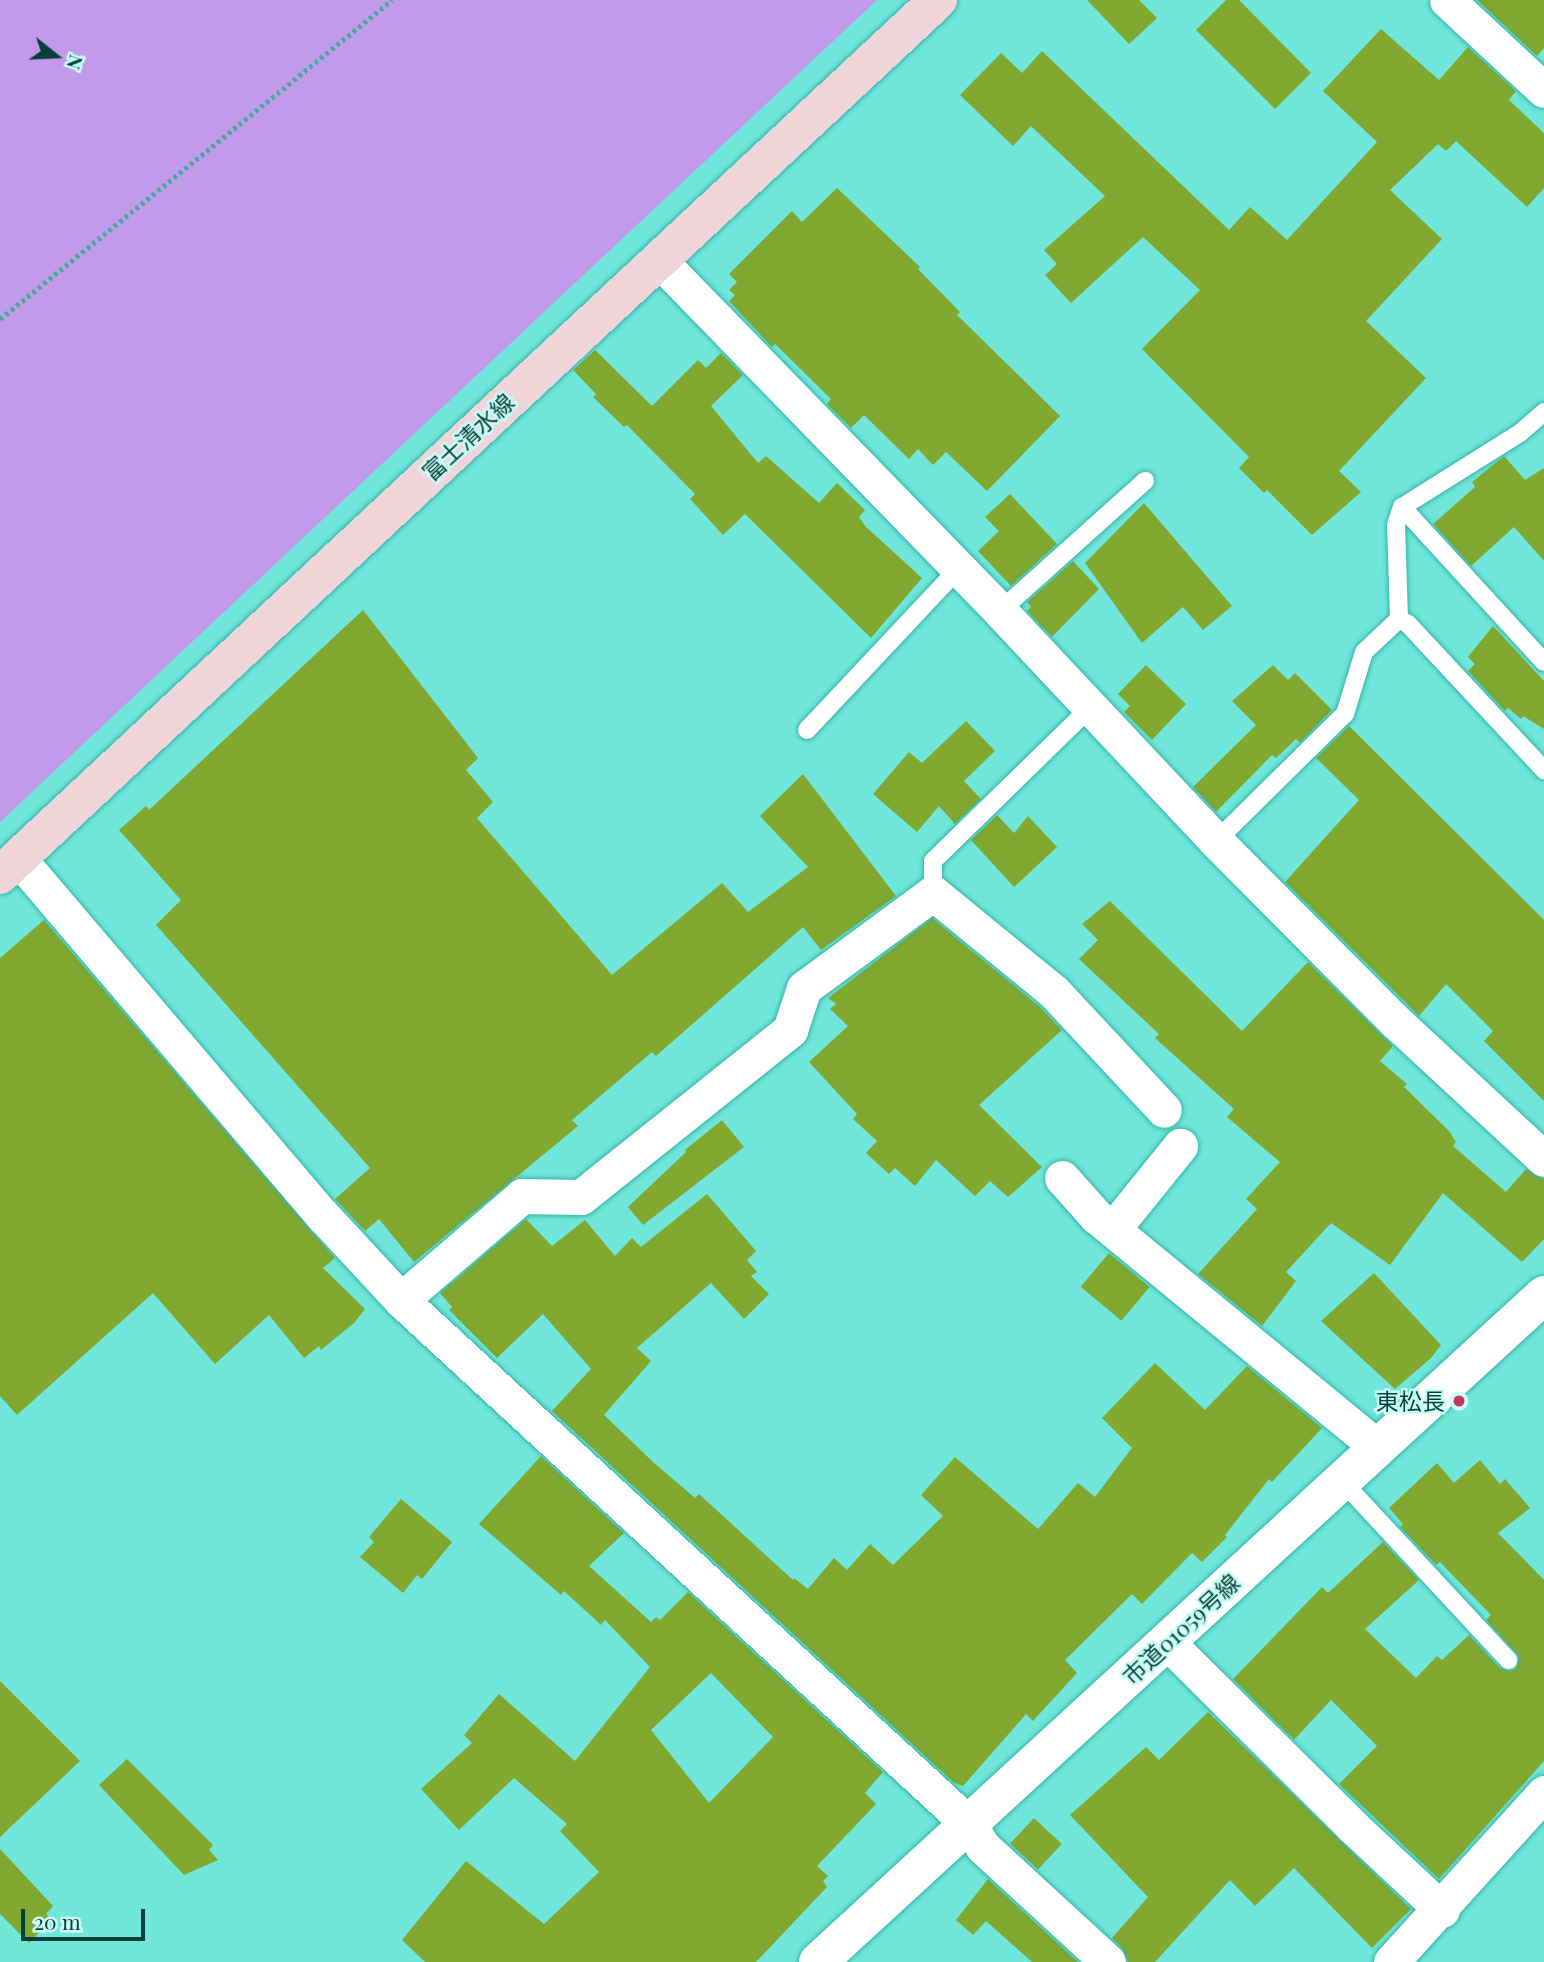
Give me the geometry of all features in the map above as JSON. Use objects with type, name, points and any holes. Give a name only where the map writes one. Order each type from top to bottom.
[{"type":"main road","name":"富士清水線","points":[[9,867],[658,258],[938,0]]},
{"type":"street","points":[[1447,0],[1544,90]]},
{"type":"street","points":[[658,258],[959,568],[1216,841],[1395,1021],[1544,1159]]},
{"type":"street","points":[[9,867],[401,1300],[970,1825],[982,1846],[1108,1962]]},
{"type":"street","points":[[401,1300],[522,1196],[580,1197],[790,1030],[804,988],[933,893],[1054,992],[1164,1110]]},
{"type":"street","points":[[1113,1229],[1180,1146]]},
{"type":"street","points":[[1062,1178],[1113,1229],[1377,1447]]},
{"type":"street","name":"市道01059号線","points":[[818,1962],[1544,1295]]},
{"type":"street","points":[[1167,1642],[1352,1826],[1441,1910]]},
{"type":"street","points":[[1391,1962],[1441,1910],[1485,1856],[1544,1793]]},
{"type":"lane","points":[[1216,841],[1345,714],[1364,652],[1399,619],[1396,525],[1402,507],[1520,433],[1544,412]]},
{"type":"lane","points":[[1000,611],[1145,481]]},
{"type":"lane","points":[[1402,507],[1544,662]]},
{"type":"lane","points":[[807,730],[959,568]]},
{"type":"lane","points":[[1399,619],[1408,624],[1544,770]]},
{"type":"lane","points":[[933,893],[933,860],[1091,707]]},
{"type":"lane","points":[[1341,1480],[1508,1660]]},
{"type":"path","points":[[0,319],[392,0]]},
{"type":"shaded area","points":[[0,0],[877,0],[0,822]]},
{"type":"building","points":[[1087,0],[1139,0],[1157,18],[1129,44]]},
{"type":"building","points":[[1226,0],[1239,0],[1311,73],[1275,109],[1196,30]]},
{"type":"building","points":[[1477,0],[1544,0],[1544,48],[1537,56]]},
{"type":"building","points":[[1381,29],[1439,80],[1468,47],[1516,91],[1509,100],[1544,133],[1544,188],[1527,207],[1456,141],[1446,151],[1438,144],[1390,190],[1442,239],[1366,321],[1426,378],[1339,471],[1361,492],[1312,535],[1267,490],[1264,493],[1239,468],[1249,457],[1142,349],[1200,290],[1143,237],[1071,303],[1045,275],[1057,264],[1044,250],[1105,196],[1031,126],[1013,146],[960,95],[1001,53],[1022,73],[1042,51],[1229,230],[1250,207],[1287,240],[1377,142],[1323,91]]},
{"type":"building","points":[[837,188],[920,267],[918,269],[960,312],[957,315],[1060,416],[987,491],[946,452],[933,465],[918,449],[909,459],[864,415],[851,428],[827,404],[831,399],[775,344],[772,347],[729,301],[735,295],[729,290],[737,282],[729,274],[792,211],[802,222]]},
{"type":"building","points":[[595,350],[652,406],[698,360],[706,368],[721,353],[743,375],[711,406],[758,463],[766,456],[819,503],[837,483],[865,510],[859,517],[866,527],[922,578],[871,638],[745,514],[723,535],[690,499],[695,494],[627,425],[624,427],[593,397],[596,394],[573,370]]},
{"type":"building","points":[[1504,456],[1525,480],[1544,468],[1544,561],[1514,527],[1471,566],[1433,524],[1475,487],[1472,482]]},
{"type":"building","points":[[1010,494],[1057,544],[1011,586],[978,551],[999,531],[985,517]]},
{"type":"building","points":[[1144,503],[1232,606],[1203,630],[1183,607],[1142,643],[1085,563]]},
{"type":"building","points":[[1073,561],[1099,589],[1052,637],[1027,611],[1031,607],[1027,602]]},
{"type":"building","points":[[363,610],[478,758],[466,770],[493,802],[477,818],[612,975],[722,883],[748,912],[808,867],[760,816],[803,774],[896,896],[821,950],[803,927],[656,1056],[652,1052],[572,1120],[578,1126],[414,1262],[379,1219],[365,1231],[335,1199],[370,1168],[156,925],[181,900],[119,830],[146,806],[149,810]]},
{"type":"building","points":[[1493,626],[1544,681],[1544,729],[1523,716],[1521,719],[1508,708],[1505,711],[1468,671],[1475,664],[1468,657]]},
{"type":"building","points":[[1146,665],[1186,704],[1152,740],[1124,712],[1130,706],[1118,694]]},
{"type":"building","points":[[1273,665],[1288,680],[1295,673],[1332,710],[1300,743],[1296,739],[1276,758],[1272,755],[1216,812],[1193,787],[1256,725],[1232,701]]},
{"type":"building","points":[[966,721],[995,751],[964,781],[981,799],[955,824],[939,806],[917,832],[873,794],[909,752],[922,763]]},
{"type":"building","points":[[1349,726],[1544,920],[1544,1101],[1484,1041],[1493,1031],[1446,984],[1419,1016],[1285,882],[1359,800],[1316,758]]},
{"type":"building","points":[[997,815],[1014,833],[1028,816],[1057,847],[1014,887],[971,840]]},
{"type":"building","points":[[1110,901],[1242,1031],[1308,962],[1393,1046],[1380,1061],[1407,1084],[1404,1087],[1449,1131],[1456,1142],[1453,1146],[1506,1192],[1526,1169],[1544,1179],[1544,1239],[1522,1262],[1443,1193],[1390,1265],[1331,1223],[1286,1272],[1296,1281],[1262,1326],[1198,1274],[1257,1209],[1246,1199],[1280,1162],[1227,1117],[1234,1109],[1155,1038],[1159,1034],[1079,959],[1098,940],[1082,924]]},
{"type":"building","points":[[932,918],[1040,1007],[1062,1030],[979,1105],[1042,1167],[1008,1197],[990,1181],[975,1196],[936,1160],[915,1186],[895,1168],[889,1174],[866,1153],[877,1141],[853,1119],[857,1114],[809,1062],[848,1026],[830,1009],[836,1004],[828,998]]},
{"type":"building","points":[[44,920],[335,1258],[323,1268],[365,1309],[354,1323],[321,1350],[319,1346],[304,1358],[269,1315],[215,1364],[153,1293],[17,1415],[0,1396],[0,958]]},
{"type":"building","points":[[722,1120],[744,1147],[643,1225],[628,1207],[686,1152],[685,1150]]},
{"type":"building","points":[[707,1194],[756,1251],[747,1260],[757,1272],[751,1276],[769,1294],[744,1319],[711,1283],[637,1348],[651,1361],[604,1415],[695,1498],[699,1494],[793,1580],[794,1578],[808,1589],[834,1558],[847,1570],[870,1544],[893,1565],[943,1516],[921,1495],[955,1457],[1038,1529],[1078,1483],[1095,1497],[1132,1448],[1102,1418],[1155,1363],[1205,1410],[1247,1366],[1322,1428],[1272,1482],[1269,1479],[1225,1535],[1227,1537],[1202,1562],[1192,1553],[1142,1604],[1132,1594],[1065,1660],[1077,1673],[1033,1721],[1026,1714],[963,1786],[953,1782],[552,1411],[591,1369],[543,1314],[497,1358],[449,1310],[452,1307],[440,1293],[526,1219],[552,1246],[585,1220],[615,1256],[632,1238],[641,1247]]},
{"type":"building","points":[[1109,1253],[1150,1287],[1121,1321],[1081,1287]]},
{"type":"building","points":[[1374,1273],[1441,1345],[1431,1358],[1395,1389],[1321,1321]]},
{"type":"building","points":[[541,1456],[624,1533],[589,1566],[651,1622],[656,1617],[660,1620],[688,1592],[883,1772],[865,1793],[876,1804],[817,1866],[828,1876],[823,1881],[827,1887],[756,1962],[425,1962],[402,1940],[466,1861],[544,1924],[599,1872],[560,1831],[567,1824],[514,1778],[459,1830],[421,1789],[472,1743],[464,1735],[499,1694],[575,1761],[650,1667],[605,1620],[601,1625],[564,1591],[561,1595],[479,1524]],"holes":[[[711,1673],[773,1737],[709,1803],[651,1730]]]},
{"type":"building","points":[[1480,1460],[1500,1484],[1505,1479],[1530,1508],[1498,1533],[1544,1580],[1544,1761],[1439,1879],[1339,1784],[1377,1746],[1331,1700],[1294,1740],[1233,1679],[1322,1587],[1328,1593],[1383,1542],[1419,1580],[1365,1629],[1416,1678],[1437,1656],[1442,1660],[1469,1635],[1500,1668],[1510,1671],[1515,1669],[1519,1657],[1486,1620],[1491,1615],[1440,1562],[1436,1565],[1400,1527],[1403,1524],[1389,1508],[1437,1463],[1454,1483]]},
{"type":"building","points":[[401,1499],[452,1542],[422,1579],[417,1575],[403,1593],[360,1557],[374,1542],[369,1537]]},
{"type":"building","points":[[0,1681],[80,1761],[0,1837]]},
{"type":"building","points":[[1208,1712],[1411,1909],[1372,1948],[1294,1868],[1255,1906],[1230,1880],[1155,1962],[1128,1962],[1122,1948],[1112,1938],[1148,1897],[1070,1815],[1146,1747],[1159,1760]]},
{"type":"building","points":[[127,1759],[213,1845],[209,1850],[218,1860],[184,1875],[99,1785]]},
{"type":"building","points":[[1034,1818],[1062,1844],[1038,1870],[1010,1844]]},
{"type":"building","points":[[0,1849],[53,1906],[46,1914],[51,1920],[29,1943],[0,1914]]},
{"type":"building","points":[[988,1879],[1078,1962],[1032,1962],[986,1921],[973,1935],[956,1920]]},
{"type":"place","name":"東松長","points":[[1459,1401]]}]
